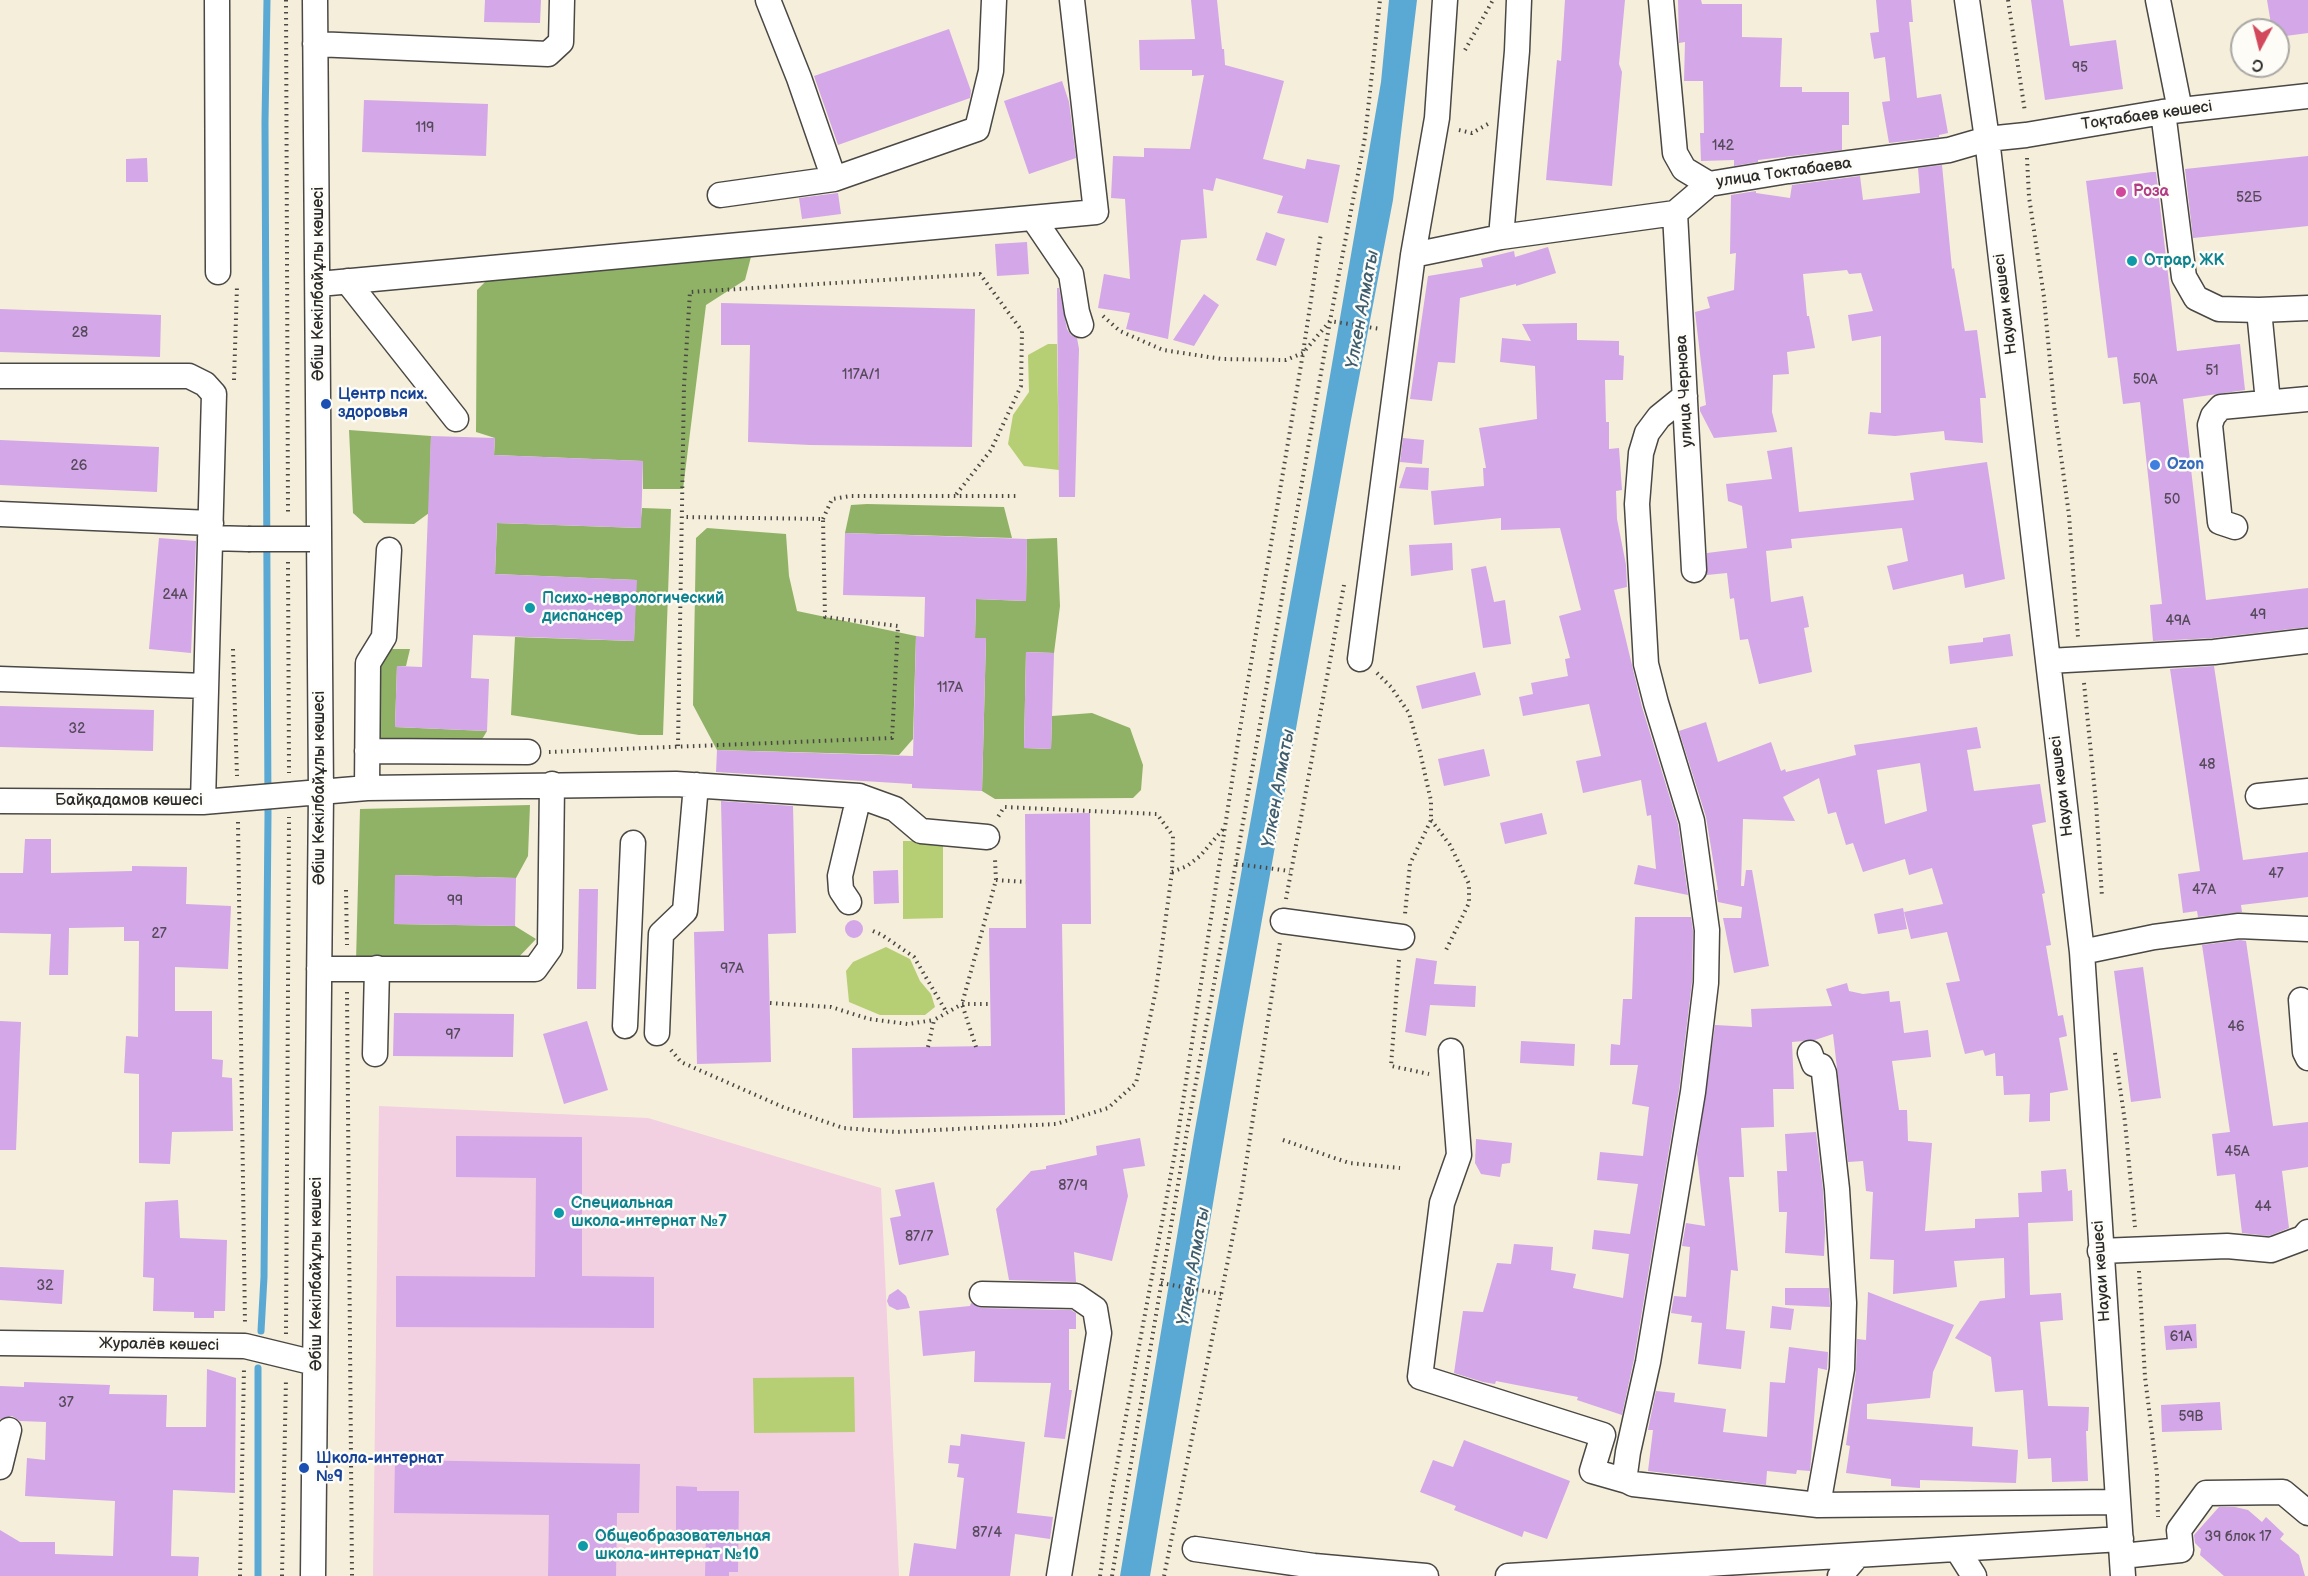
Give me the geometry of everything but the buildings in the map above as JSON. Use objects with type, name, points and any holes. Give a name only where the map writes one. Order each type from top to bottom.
[{"type":"street","points":[[217,0],[218,272]]},
{"type":"street","name":"Әбіш Кекілбайұлы көшесі","points":[[313,1576],[321,793],[315,539],[319,284],[315,0]]},
{"type":"street","points":[[315,44],[548,54],[561,42],[562,0]]},
{"type":"street","points":[[768,0],[799,78],[834,179]]},
{"type":"street","points":[[720,195],[834,179],[977,129],[991,71],[994,0]]},
{"type":"street","points":[[319,284],[1096,212],[1072,0]]},
{"type":"street","points":[[1360,659],[1413,255],[1437,118],[1442,78],[1445,0]]},
{"type":"street","points":[[1501,237],[1517,51],[1519,0]]},
{"type":"street","points":[[1660,0],[1675,153],[1684,169],[1709,184]]},
{"type":"street","name":"Науаи көшесі","points":[[1967,0],[1987,140],[2082,952],[2122,1557]]},
{"type":"street","points":[[2158,0],[2172,111],[2184,277],[2196,298],[2218,309],[2308,308]]},
{"type":"street","name":"Тоқтабаев көшесі","points":[[1987,140],[2172,111],[2308,96]]},
{"type":"street","name":"улица Токтабаева","points":[[1675,213],[1709,184],[1949,150],[1987,140]]},
{"type":"street","points":[[1413,255],[1501,237],[1675,213]]},
{"type":"street","name":"улица Чернова","points":[[1675,213],[1694,570]]},
{"type":"street","points":[[1033,218],[1071,274],[1081,325]]},
{"type":"street","points":[[347,281],[456,419]]},
{"type":"street","points":[[2259,310],[2268,402]]},
{"type":"street","points":[[0,376],[189,376],[205,384],[214,394],[203,802]]},
{"type":"street","points":[[1626,1481],[1624,1474],[1648,1362],[1693,1092],[1706,982],[1707,930],[1692,821],[1646,664],[1637,504],[1641,453],[1647,433],[1659,417],[1685,396]]},
{"type":"street","points":[[2235,527],[2220,522],[2210,425],[2213,416],[2221,407],[2308,399]]},
{"type":"street","points":[[0,514],[210,530],[248,538],[315,539]]},
{"type":"street","points":[[367,788],[368,663],[384,637],[389,550]]},
{"type":"street","points":[[2048,661],[2214,652],[2308,641]]},
{"type":"street","points":[[0,679],[206,686]]},
{"type":"street","points":[[367,751],[528,752]]},
{"type":"street","points":[[320,969],[535,969],[550,948],[552,784]]},
{"type":"street","name":"Байқадамов көшесі","points":[[0,801],[203,802],[367,788],[552,784],[696,785],[859,796],[895,809],[921,831],[987,837]]},
{"type":"street","points":[[657,1033],[661,934],[685,911],[696,785]]},
{"type":"street","points":[[2258,796],[2308,791]]},
{"type":"street","points":[[849,902],[841,890],[840,876],[859,796]]},
{"type":"street","points":[[625,1026],[633,843]]},
{"type":"street","points":[[1283,921],[1402,937]]},
{"type":"street","points":[[2082,952],[2154,937],[2239,926],[2308,929]]},
{"type":"street","points":[[629,931],[661,934]]},
{"type":"street","points":[[375,1054],[377,968]]},
{"type":"street","points":[[2301,1000],[2304,1052],[2308,1058]]},
{"type":"street","points":[[1451,1051],[1458,1155],[1442,1203],[1420,1377],[1603,1436],[1592,1472],[1633,1484],[1818,1505],[2118,1502]]},
{"type":"street","points":[[1810,1053],[1814,1064],[1821,1066],[1824,1073],[1837,1189],[1844,1303],[1842,1369],[1818,1505]]},
{"type":"street","points":[[2100,1251],[2227,1246],[2271,1250],[2303,1238],[2308,1232]]},
{"type":"street","points":[[982,1294],[1076,1296],[1095,1309],[1099,1333],[1059,1576]]},
{"type":"street","name":"Журалёв көшесі","points":[[0,1343],[245,1346],[315,1363]]},
{"type":"street","points":[[0,1467],[9,1430]]},
{"type":"street","points":[[1508,1576],[1957,1549],[2122,1557],[2181,1550],[2179,1530],[2206,1493],[2283,1491],[2308,1513]]},
{"type":"street","points":[[1195,1549],[1311,1571],[1426,1576]]},
{"type":"street","points":[[1957,1549],[1974,1576]]},
{"type":"street","points":[[1840,1576],[1858,1555]]},
{"type":"path","points":[[1112,1576],[1186,1131],[1236,864],[1330,321],[1365,137],[1380,0]]},
{"type":"path","points":[[1442,78],[1457,63],[1473,39],[1493,0]]},
{"type":"path","points":[[2007,0],[2025,100],[2029,197],[2044,297],[2054,405],[2069,515],[2076,624],[2096,803],[2102,900]]},
{"type":"path","points":[[1437,118],[1454,129],[1472,133],[1493,119]]},
{"type":"path","points":[[1100,1576],[1111,1497],[1176,1147],[1321,233]]},
{"type":"path","points":[[678,746],[684,386],[690,292],[980,274],[1022,331],[1021,386],[991,450],[955,496]]},
{"type":"path","points":[[1074,289],[1120,331],[1163,350],[1222,359],[1286,360],[1303,353],[1330,321]]},
{"type":"path","points":[[1330,321],[1377,328]]},
{"type":"path","points":[[528,752],[892,738],[898,626],[825,617],[823,519],[832,499],[851,496],[1019,496]]},
{"type":"path","points":[[683,517],[823,519]]},
{"type":"path","points":[[1164,1576],[1241,1196],[1290,872],[1344,582]]},
{"type":"path","points":[[1360,659],[1391,687],[1409,713],[1431,801],[1431,820],[1410,864],[1391,1066],[1453,1079]]},
{"type":"path","points":[[657,1033],[681,1062],[783,1107],[843,1128],[896,1132],[1056,1124],[1108,1108],[1136,1083],[1156,990],[1172,872],[1173,837],[1157,814],[1004,807],[987,837],[995,855],[996,879],[962,1004],[976,1047]]},
{"type":"path","points":[[1431,820],[1450,845],[1468,884],[1469,903],[1446,950]]},
{"type":"path","points":[[1172,872],[1187,866],[1200,856],[1225,827]]},
{"type":"path","points":[[1236,864],[1290,872]]},
{"type":"path","points":[[996,879],[1026,882]]},
{"type":"path","points":[[873,932],[882,935],[914,957],[947,1013]]},
{"type":"path","points":[[770,1003],[831,1007],[869,1019],[908,1024],[934,1020],[962,1004],[990,1004]]},
{"type":"path","points":[[928,1047],[934,1020]]},
{"type":"path","points":[[2114,1052],[2125,1122],[2137,1250],[2145,1377],[2157,1474],[2159,1552]]},
{"type":"path","points":[[1283,1140],[1349,1163],[1400,1168]]},
{"type":"path","points":[[1161,1284],[1221,1294]]},
{"type":"shaded area","points":[[379,1106],[648,1118],[881,1188],[899,1576],[373,1576]]},
{"type":"green space","points":[[752,253],[745,280],[706,305],[683,489],[643,489],[643,461],[494,455],[495,438],[476,432],[477,290],[491,276]]},
{"type":"green space","points":[[1048,344],[1057,344],[1059,470],[1024,466],[1008,444],[1013,415],[1029,392],[1028,355]]},
{"type":"green space","points":[[349,430],[431,436],[429,513],[414,524],[364,523],[353,513]]},
{"type":"green space","points":[[851,505],[1004,507],[1012,538],[845,533]]},
{"type":"green space","points":[[642,508],[671,509],[663,735],[639,735],[511,715],[515,637],[634,641],[636,580],[495,574],[497,523],[640,528]]},
{"type":"green space","points":[[707,528],[786,534],[789,576],[797,611],[916,636],[913,739],[899,755],[717,750],[693,705],[696,538]]},
{"type":"green space","points":[[1057,538],[1060,606],[1054,653],[1026,652],[1024,748],[1051,749],[1052,716],[1092,713],[1130,728],[1143,765],[1141,790],[1133,798],[995,799],[982,791],[986,638],[975,638],[976,599],[1026,601],[1027,539]]},
{"type":"green space","points":[[385,649],[410,649],[406,666],[397,666],[395,727],[487,731],[478,746],[373,745],[380,665]]},
{"type":"green space","points":[[530,805],[528,856],[516,878],[395,875],[395,924],[515,926],[536,939],[516,960],[356,961],[360,809]]},
{"type":"green space","points":[[903,841],[943,841],[943,918],[903,919]]},
{"type":"green space","points":[[886,947],[910,959],[920,981],[931,994],[935,1007],[925,1015],[880,1015],[849,1002],[846,971],[853,962]]},
{"type":"green space","points":[[854,1377],[855,1432],[754,1433],[753,1378]]},
{"type":"water","name":"Үлкен Алматы","points":[[1389,0],[1417,0],[1393,200],[1351,420],[1243,1026],[1150,1576],[1120,1576],[1194,1135],[1381,82]]},
{"type":"waterway","points":[[261,1331],[264,1277],[268,814],[265,122],[267,0]]},
{"type":"waterway","points":[[258,1368],[258,1576]]},
{"type":"place","name":"Роза","points":[[2121,192]]},
{"type":"place","name":"Отрар, ЖК","points":[[2132,261]]},
{"type":"place","name":"Центр псих. здоровья","points":[[326,404]]},
{"type":"place","name":"Ozon","points":[[2155,465]]},
{"type":"place","name":"Психо-неврологический диспансер","points":[[530,608]]},
{"type":"place","name":"Специальная школа-интернат №7","points":[[559,1213]]},
{"type":"place","name":"Школа-интернат №9","points":[[304,1468]]},
{"type":"place","name":"Общеобразовательная школа-интернат №10","points":[[583,1546]]}]
